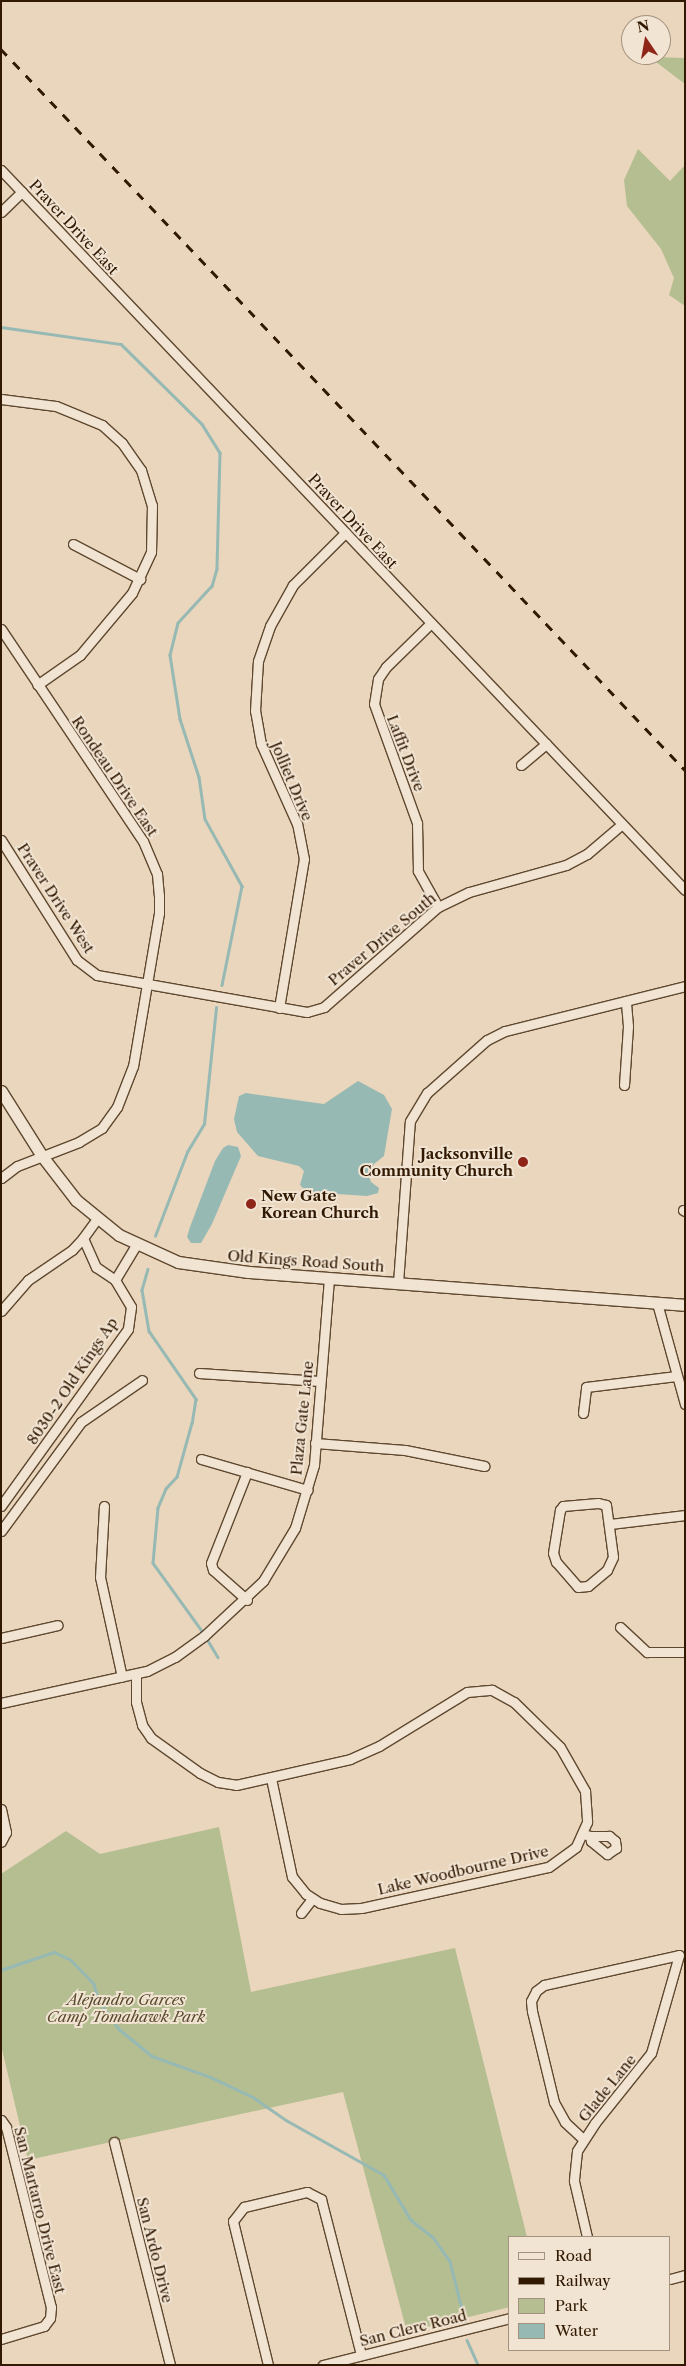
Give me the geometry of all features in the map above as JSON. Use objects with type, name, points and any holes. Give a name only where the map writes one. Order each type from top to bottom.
[{"type":"street","name":"Praver Drive East","points":[[1,170],[685,890]]},
{"type":"street","points":[[1,212],[22,192]]},
{"type":"street","points":[[1,399],[56,406],[80,414],[102,425],[128,449],[141,470],[152,506],[152,543],[140,579],[132,593],[80,655],[37,685]]},
{"type":"street","name":"Jolliet Drive","points":[[279,1008],[304,860],[297,824],[261,744],[255,711],[258,661],[270,626],[293,585],[345,533]]},
{"type":"street","points":[[73,544],[140,579]]},
{"type":"street","name":"Laffit Drive","points":[[431,623],[386,666],[376,685],[374,704],[417,823],[418,872],[438,907]]},
{"type":"street","name":"Rondeau Drive East","points":[[1,629],[143,840],[157,874],[159,913],[133,1066],[117,1107],[102,1128],[79,1142],[18,1166],[1,1178]]},
{"type":"street","points":[[521,765],[546,744]]},
{"type":"street","name":"Praver Drive South","points":[[146,984],[307,1012],[324,1007],[438,907],[469,892],[566,865],[587,854],[622,824]]},
{"type":"street","name":"Praver Drive West","points":[[1,840],[77,960],[97,975],[146,984]]},
{"type":"street","points":[[398,1283],[408,1134],[410,1121],[422,1098],[488,1040],[505,1030],[685,986]]},
{"type":"street","points":[[624,1085],[628,1026],[626,1001]]},
{"type":"street","name":"Old Kings Road South","points":[[1,1091],[42,1156],[76,1200],[97,1219],[136,1245],[178,1262],[207,1268],[685,1305]]},
{"type":"street","points":[[1,1311],[28,1280],[72,1250],[97,1219]]},
{"type":"street","name":"8030-2 Old Kings Ap","points":[[1,1506],[128,1329],[131,1307],[115,1280],[96,1267],[83,1238]]},
{"type":"street","points":[[115,1280],[136,1245]]},
{"type":"street","name":"Plaza Gate Lane","points":[[1,1703],[136,1674],[176,1657],[247,1600],[284,1549],[308,1490],[315,1443],[329,1278]]},
{"type":"street","points":[[656,1303],[685,1404]]},
{"type":"street","points":[[199,1373],[320,1381]]},
{"type":"street","points":[[583,1413],[586,1388],[676,1376]]},
{"type":"street","points":[[1,1531],[81,1422],[142,1380]]},
{"type":"street","points":[[315,1443],[405,1450],[484,1466]]},
{"type":"street","points":[[201,1460],[308,1490]]},
{"type":"street","points":[[247,1472],[211,1563],[213,1570],[247,1600]]},
{"type":"street","points":[[606,1505],[610,1524],[613,1557],[607,1570],[588,1586],[578,1587],[556,1562],[553,1552],[560,1510],[563,1506],[606,1505]]},
{"type":"street","points":[[104,1506],[100,1577],[122,1678]]},
{"type":"street","points":[[610,1524],[685,1515]]},
{"type":"street","points":[[1,1638],[58,1625]]},
{"type":"street","points":[[620,1627],[647,1652],[685,1652]]},
{"type":"street","name":"Lake Woodbourne Drive","points":[[136,1674],[136,1702],[142,1725],[151,1738],[218,1782],[241,1785],[271,1778],[350,1760],[379,1746],[467,1692],[492,1690],[514,1702],[560,1747],[586,1797],[586,1835],[566,1856],[542,1869],[352,1909],[328,1907],[312,1899],[298,1885],[290,1871],[271,1778]]},
{"type":"street","points":[[1,1809],[6,1832],[1,1842]]},
{"type":"street","points":[[301,1913],[312,1899]]},
{"type":"street","name":"Glade Lane","points":[[583,2139],[565,2122],[554,2102],[532,2011],[531,2001],[536,1991],[544,1985],[678,1956],[651,2053],[583,2139],[577,2151],[574,2174],[588,2236]]},
{"type":"street","name":"San Martarro Drive East","points":[[1,2120],[6,2127],[50,2307],[50,2318],[44,2326],[1,2340]]},
{"type":"street","name":"San Ardo Drive","points":[[114,2142],[170,2365]]},
{"type":"street","points":[[268,2365],[234,2230],[236,2215],[244,2206],[306,2192],[314,2193],[321,2199],[361,2355]]},
{"type":"street","points":[[671,2278],[685,2275]]},
{"type":"street","name":"San Clerc Road","points":[[324,2365],[508,2318]]},
{"type":"green space","points":[[671,58],[685,58],[685,84],[660,65],[671,65]]},
{"type":"green space","points":[[638,149],[670,181],[685,165],[685,306],[669,295],[674,278],[661,249],[627,206],[624,180]]},
{"type":"green space","name":"Alejandro Garces Camp Tomahawk Park","points":[[219,1827],[251,1992],[455,1948],[527,2236],[508,2236],[508,2307],[407,2332],[343,2092],[28,2160],[1,2045],[1,1874],[66,1831],[100,1854]]},
{"type":"water","points":[[358,1081],[384,1095],[392,1109],[384,1156],[374,1164],[369,1176],[371,1182],[379,1188],[378,1193],[367,1196],[307,1192],[300,1185],[304,1171],[299,1166],[258,1156],[237,1132],[234,1119],[239,1096],[246,1093],[324,1104]]},
{"type":"water","points":[[228,1145],[238,1147],[241,1156],[212,1224],[201,1243],[191,1243],[187,1237],[190,1227],[215,1161],[223,1148]]},
{"type":"waterway","points":[[1,327],[121,344],[202,424],[220,453],[217,569],[212,586],[178,623],[170,655],[180,719],[199,777],[205,819],[242,886],[222,985]]},
{"type":"waterway","points":[[155,1236],[187,1152],[204,1124],[216,1008]]},
{"type":"waterway","points":[[148,1269],[142,1290],[149,1331],[196,1399],[192,1423],[177,1477],[166,1489],[158,1508],[153,1563],[202,1631]]},
{"type":"waterway","points":[[207,1639],[218,1657]]},
{"type":"waterway","points":[[1,1970],[54,1952],[71,1960],[94,1984],[98,1999],[119,2029],[152,2056],[208,2076],[253,2097],[286,2120],[384,2175],[411,2220],[433,2237],[450,2261],[465,2321]]},
{"type":"waterway","points":[[467,2340],[478,2365]]},
{"type":"railway","points":[[1,49],[685,770]]},
{"type":"place","name":"Jacksonville Community Church","points":[[523,1162]]},
{"type":"place","name":"New Gate Korean Church","points":[[251,1204]]}]
